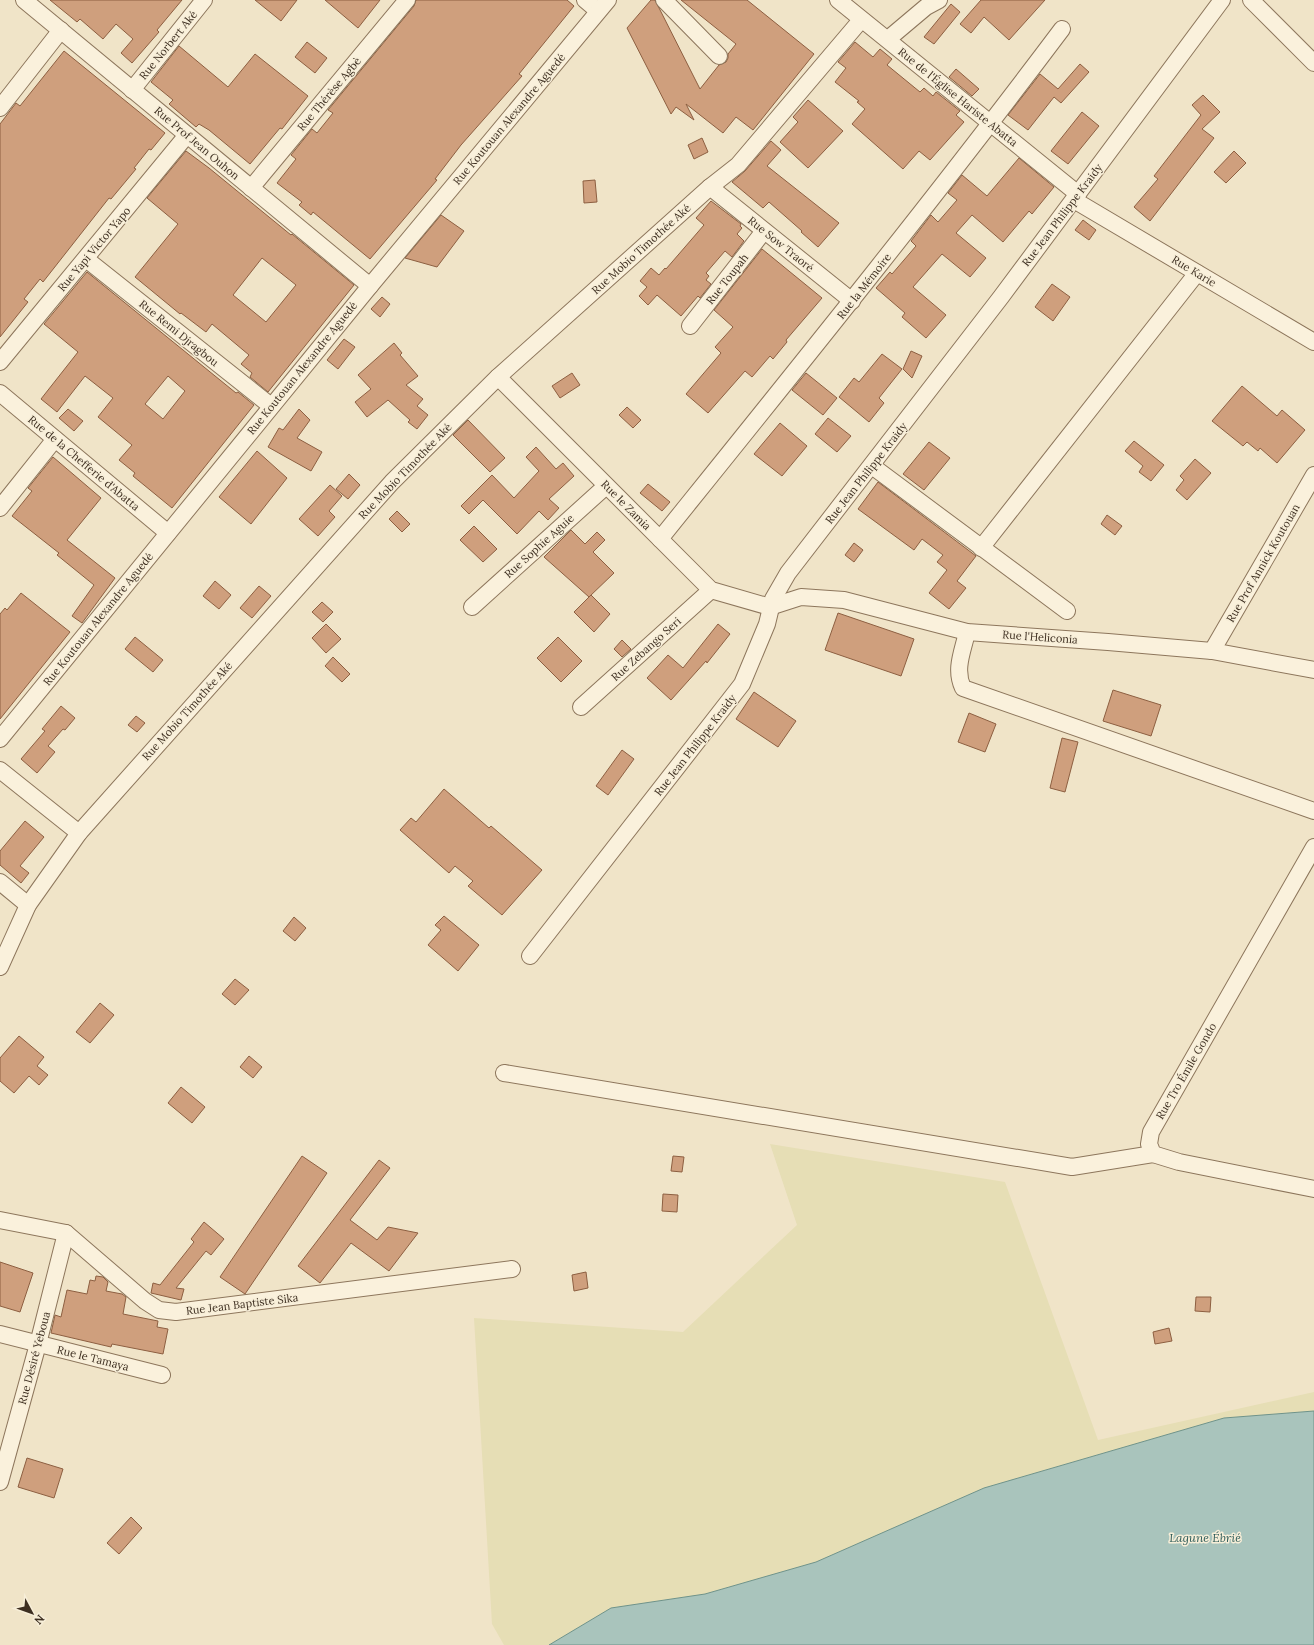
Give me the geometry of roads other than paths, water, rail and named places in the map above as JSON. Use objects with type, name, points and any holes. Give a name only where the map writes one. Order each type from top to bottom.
[{"type":"street","name":"Rue Prof Jean Ouhon","points":[[24,0],[370,286]]},
{"type":"street","name":"Rue Norbert Aké","points":[[132,90],[204,0]]},
{"type":"street","name":"Rue Thérèse Agbè","points":[[251,188],[407,0]]},
{"type":"street","points":[[585,0],[603,6]]},
{"type":"street","points":[[664,0],[719,56]]},
{"type":"street","name":"Rue de l'Église Hariste Abatta","points":[[838,0],[991,123],[1076,197]]},
{"type":"street","points":[[888,39],[926,8],[939,0]]},
{"type":"street","name":"Rue Jean Philippe Kraidy","points":[[530,956],[742,684],[766,624],[770,606],[788,573],[872,466],[1076,197],[1222,0]]},
{"type":"street","points":[[1252,0],[1314,64]]},
{"type":"street","name":"Rue Koutouan Alexandre Aguedé","points":[[0,739],[271,406],[603,6]]},
{"type":"street","name":"Rue Mobio Timothée Aké","points":[[0,967],[28,905],[79,833],[392,482],[498,377],[710,187],[738,165],[861,20]]},
{"type":"street","name":"Rue la Mémoire","points":[[660,539],[852,301],[991,123],[1062,29]]},
{"type":"street","points":[[0,108],[61,30]]},
{"type":"street","name":"Rue Yapi Victor Yapo","points":[[0,362],[187,135]]},
{"type":"street","name":"Rue Sow Traoré","points":[[710,187],[852,301]]},
{"type":"street","name":"Rue Karie","points":[[1076,197],[1197,273],[1314,342]]},
{"type":"street","name":"Rue Toupah","points":[[690,326],[764,231]]},
{"type":"street","name":"Rue Remi Djragbou","points":[[86,259],[271,406]]},
{"type":"street","points":[[981,548],[1197,273]]},
{"type":"street","name":"Rue le Zamia","points":[[498,377],[711,590],[770,606]]},
{"type":"street","name":"Rue de la Chefferie d'Abatta","points":[[0,393],[168,533]]},
{"type":"street","points":[[0,508],[55,439]]},
{"type":"street","points":[[872,466],[1067,611]]},
{"type":"street","name":"Rue Prof Annick Koutouan","points":[[1212,651],[1314,475]]},
{"type":"street","name":"Rue Sophie Aguie","points":[[472,607],[606,486]]},
{"type":"street","name":"Rue Zebango Seri","points":[[581,707],[711,590]]},
{"type":"street","name":"Rue l'Heliconia","points":[[770,606],[801,597],[844,600],[967,632],[1212,651],[1314,670]]},
{"type":"street","points":[[967,632],[958,671],[959,679],[963,688],[1314,811]]},
{"type":"street","points":[[0,770],[79,833]]},
{"type":"street","name":"Rue Tro Émile Gondo","points":[[1153,1154],[1149,1144],[1151,1132],[1314,847]]},
{"type":"street","points":[[0,882],[28,905]]},
{"type":"street","points":[[504,1073],[1072,1167],[1153,1154],[1179,1162],[1314,1189]]},
{"type":"street","name":"Rue Jean Baptiste Sika","points":[[0,1220],[66,1233],[144,1301],[159,1310],[176,1312],[512,1269]]},
{"type":"street","name":"Rue Désiré Yeboua","points":[[0,1482],[38,1344],[66,1233]]},
{"type":"street","name":"Rue le Tamaya","points":[[0,1334],[162,1375]]},
{"type":"water","name":"Lagune Ébrié","points":[[1314,1411],[1314,1645],[549,1645],[611,1608],[705,1594],[816,1562],[984,1488],[1224,1418]]}]
